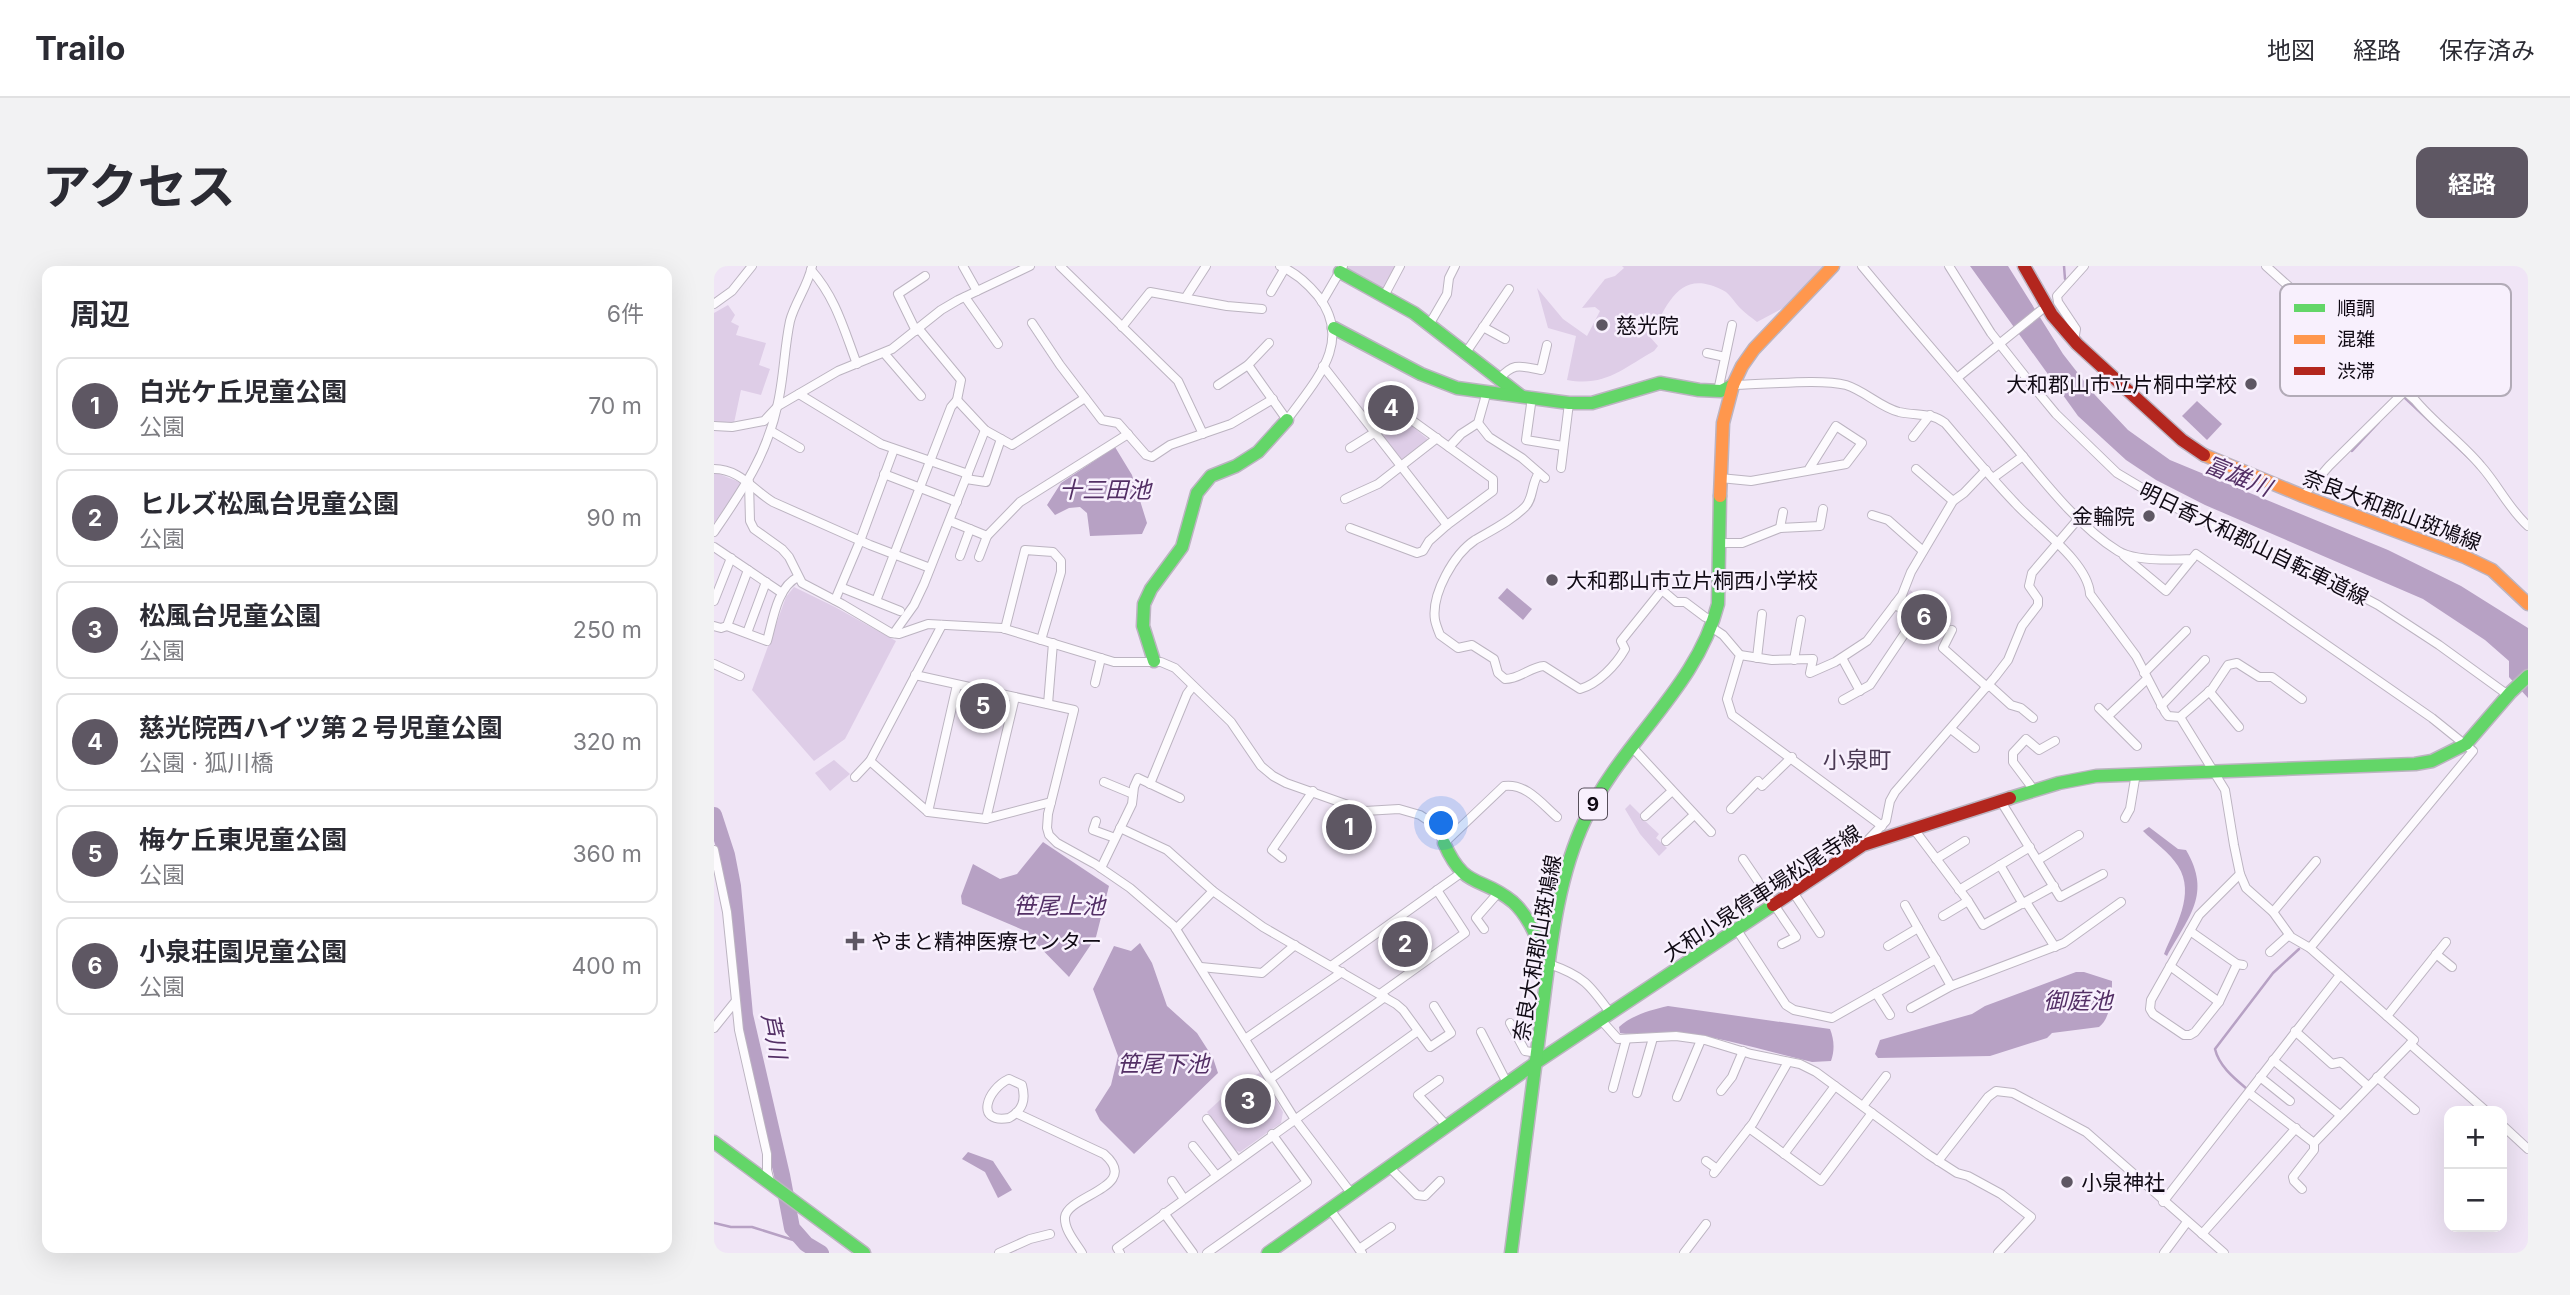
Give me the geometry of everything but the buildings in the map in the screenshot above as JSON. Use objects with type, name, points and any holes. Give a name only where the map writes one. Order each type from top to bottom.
[{"type":"main road","name":"奈良大和郡山斑鳩線","points":[[1511,1253],[1549,964],[1566,870],[1584,821],[1601,788],[1684,677],[1713,624],[1718,604],[1723,423],[1733,385],[1754,349],[1833,266]]},
{"type":"main road","name":"奈良大和郡山斑鳩線","points":[[2024,266],[2052,315],[2074,341],[2182,440],[2204,455],[2303,496],[2465,557],[2492,570],[2528,604]]},
{"type":"main road","points":[[1341,269],[1414,313],[1529,401]]},
{"type":"main road","points":[[1334,328],[1437,382],[1457,388],[1487,391],[1568,407],[1660,383],[1718,391],[1733,385]]},
{"type":"main road","points":[[1154,661],[1143,630],[1144,603],[1156,581],[1175,560],[1182,547],[1188,534],[1191,510],[1198,490],[1217,471],[1233,467],[1265,448],[1287,420]]},
{"type":"main road","name":"大和小泉停車場松尾寺線","points":[[1268,1253],[1507,1083],[1538,1058],[1606,1017],[1863,845],[2000,800],[2096,776],[2215,773],[2432,761],[2466,744],[2528,676]]},
{"type":"main road","points":[[1444,843],[1461,873],[1476,884],[1507,896],[1522,911],[1549,964]]},
{"type":"main road","points":[[714,1142],[864,1253]]},
{"type":"street","points":[[714,304],[732,291],[752,266]]},
{"type":"street","points":[[963,266],[977,291]]},
{"type":"street","points":[[714,426],[757,424],[770,416],[778,406],[838,371],[902,342],[941,310],[965,296],[1030,266]]},
{"type":"street","points":[[1060,266],[1178,382],[1203,434]]},
{"type":"street","points":[[1185,298],[1206,266]]},
{"type":"street","points":[[1384,296],[1400,266]]},
{"type":"street","points":[[1429,325],[1447,294],[1449,278],[1455,266]]},
{"type":"street","points":[[1862,266],[2079,518],[2166,591],[2196,554],[2432,718],[2473,751],[2310,948]]},
{"type":"street","name":"明日香大和郡山自転車道線","points":[[1949,266],[1992,333],[2056,414],[2087,445],[2130,481],[2174,507],[2329,579],[2378,605],[2509,694]]},
{"type":"street","points":[[2074,341],[2076,329],[2058,302],[2057,296],[2084,266]]},
{"type":"street","points":[[2266,266],[2286,284]]},
{"type":"street","points":[[1248,365],[1287,420],[1323,366],[1331,348],[1334,328],[1322,302],[1306,284],[1282,267],[1271,292]]},
{"type":"street","points":[[812,268],[835,305],[857,364]]},
{"type":"street","points":[[714,532],[749,482],[771,431],[778,406],[790,322],[812,268]]},
{"type":"street","points":[[1322,302],[1341,269]]},
{"type":"street","points":[[876,601],[951,407],[957,400],[961,380],[917,330],[898,294],[925,276]]},
{"type":"street","points":[[1465,354],[1509,289]]},
{"type":"street","points":[[1122,327],[1150,292],[1262,309]]},
{"type":"street","points":[[965,296],[998,344]]},
{"type":"street","points":[[1957,378],[2040,312]]},
{"type":"street","points":[[1032,323],[1102,420],[1118,423],[1146,455],[1152,457],[1170,445],[1247,416],[1273,399]]},
{"type":"street","points":[[1718,391],[1732,325]]},
{"type":"street","points":[[1483,327],[1505,339]]},
{"type":"street","points":[[1218,385],[1248,365],[1269,343]]},
{"type":"street","points":[[1499,379],[1508,369],[1517,366],[1541,370],[1547,345]]},
{"type":"street","points":[[884,352],[921,396]]},
{"type":"street","points":[[1707,353],[1725,357]]},
{"type":"street","points":[[1323,366],[1447,525]]},
{"type":"street","points":[[1733,385],[1838,384],[1897,411],[1930,415],[1945,423],[1986,470],[1996,476],[2016,505],[2081,571],[2090,586],[2090,594],[2136,656],[2168,716],[2180,717],[2209,691],[2228,665],[2237,663],[2259,677],[2272,677],[2302,699]]},
{"type":"street","points":[[1449,447],[1461,434],[1478,423],[1487,391]]},
{"type":"street","points":[[799,394],[881,443],[986,482],[1001,439]]},
{"type":"street","points":[[2303,496],[2399,396]]},
{"type":"street","points":[[2409,396],[2484,469],[2528,526]]},
{"type":"street","points":[[957,400],[985,430],[1012,445],[1085,398]]},
{"type":"street","points":[[1529,401],[1526,440],[1563,446]]},
{"type":"street","points":[[1561,468],[1568,407]]},
{"type":"street","points":[[1913,437],[1930,415]]},
{"type":"street","points":[[1350,448],[1401,416],[1406,416],[1493,479],[1493,491],[1447,525],[1429,541],[1423,551],[1417,553],[1350,528]]},
{"type":"street","points":[[1478,423],[1489,437],[1522,458],[1542,475],[1535,478],[1527,506],[1468,546],[1450,568],[1440,588],[1435,612],[1440,635],[1458,648],[1472,645],[1494,659],[1498,673],[1505,679],[1513,679],[1544,666],[1580,689],[1589,686],[1619,660],[1625,649],[1621,641],[1662,590],[1676,602],[1685,602],[1705,617],[1740,655],[1813,659],[1810,673],[1842,658],[1867,642],[1905,589],[1911,572],[1947,516],[1953,501],[1986,470]]},
{"type":"street","points":[[1720,478],[1751,481],[1846,464],[1862,443],[1836,426],[1809,469]]},
{"type":"street","points":[[894,633],[914,605],[985,430]]},
{"type":"street","points":[[771,431],[800,448]]},
{"type":"street","points":[[979,557],[987,536],[1020,502],[1128,434]]},
{"type":"street","points":[[1345,499],[1378,484],[1437,438]]},
{"type":"street","points":[[835,600],[894,449]]},
{"type":"street","points":[[1996,476],[2023,456]]},
{"type":"street","points":[[714,469],[722,469],[749,482],[761,495],[773,502],[860,541],[930,568]]},
{"type":"street","points":[[1916,469],[1953,501]]},
{"type":"street","points":[[884,474],[957,502]]},
{"type":"street","points":[[749,482],[750,521],[754,529],[782,548],[802,583],[894,633],[899,634],[928,624],[1005,629],[1101,658],[1128,664],[1154,661],[1175,668],[1231,722],[1261,766],[1273,776],[1365,811],[1399,809],[1420,815],[1432,823],[1444,843],[1504,786],[1523,788],[1557,817]]},
{"type":"street","points":[[1718,543],[1742,543],[1780,528],[1820,526],[1823,509]]},
{"type":"street","points":[[1780,528],[1783,512]]},
{"type":"street","points":[[1872,515],[1888,520],[1923,551]]},
{"type":"street","points":[[1863,845],[1888,817],[1890,801],[1895,792],[2008,660],[2022,626],[2038,605],[2038,599],[2029,586],[2032,573],[2079,518]]},
{"type":"street","points":[[950,521],[987,536]]},
{"type":"street","points":[[960,556],[970,529]]},
{"type":"street","points":[[714,547],[782,593]]},
{"type":"street","points":[[1005,629],[1026,550],[1053,552],[1061,561],[1061,572],[1041,640]]},
{"type":"street","points":[[2119,552],[2130,556],[2192,559]]},
{"type":"street","points":[[714,601],[731,558]]},
{"type":"street","points":[[727,626],[748,570]]},
{"type":"street","points":[[714,626],[727,626],[766,641],[782,593],[792,580],[798,577]]},
{"type":"street","points":[[747,633],[766,582]]},
{"type":"street","points":[[845,589],[900,611]]},
{"type":"street","points":[[1843,700],[1870,685],[1911,624],[1909,615],[1895,604]]},
{"type":"street","points":[[1757,658],[1762,614]]},
{"type":"street","points":[[1794,660],[1801,620]]},
{"type":"street","points":[[855,777],[870,761],[942,625]]},
{"type":"street","points":[[1952,630],[1943,648],[2011,705],[2021,708],[2033,718]]},
{"type":"street","points":[[2108,716],[2186,631]]},
{"type":"street","points":[[1048,704],[1053,643]]},
{"type":"street","points":[[1740,655],[1727,699],[1728,707],[1737,720],[1792,757],[1882,826]]},
{"type":"street","points":[[1095,683],[1101,658]]},
{"type":"street","points":[[1842,658],[1860,691]]},
{"type":"street","points":[[2161,706],[2205,660]]},
{"type":"street","points":[[714,664],[740,676]]},
{"type":"street","points":[[915,676],[1074,710],[1051,802],[1047,828],[1049,835],[1130,888],[1176,929],[1294,1118],[1350,1193]]},
{"type":"street","points":[[928,812],[957,684]]},
{"type":"street","points":[[1150,783],[1187,694],[1194,686]]},
{"type":"street","points":[[2209,691],[2239,727]]},
{"type":"street","points":[[986,818],[1015,697]]},
{"type":"street","points":[[2099,708],[2137,746]]},
{"type":"street","points":[[2180,717],[2225,790],[2226,809],[2240,874],[2246,888],[2273,912],[2299,944],[2310,948],[2414,1040],[2314,1143],[2314,1150],[2293,1177],[2302,1189]]},
{"type":"street","points":[[1951,729],[1975,748]]},
{"type":"street","points":[[2034,790],[2013,762],[2013,753],[2026,739],[2039,750],[2055,741]]},
{"type":"street","points":[[1631,746],[1711,832]]},
{"type":"street","points":[[1731,809],[1758,781],[1762,786],[1792,757]]},
{"type":"street","points":[[870,761],[928,812],[986,818],[1051,802]]},
{"type":"street","points":[[2125,818],[2130,809],[2136,773]]},
{"type":"street","points":[[1101,868],[1132,804],[1139,778],[1180,798]]},
{"type":"street","points":[[1104,782],[1133,794]]},
{"type":"street","points":[[1282,858],[1272,850],[1313,791]]},
{"type":"street","points":[[1645,817],[1672,791]]},
{"type":"street","points":[[2000,800],[2060,897],[2103,874]]},
{"type":"street","points":[[1666,841],[1694,815]]},
{"type":"street","points":[[1096,821],[1093,830],[1115,838]]},
{"type":"street","points":[[1121,828],[1167,850],[1213,891],[1263,927],[1404,1010],[1430,1047],[1451,1033],[1434,1006]]},
{"type":"street","points":[[1913,828],[1983,925],[2054,886]]},
{"type":"street","points":[[2038,860],[2078,835]]},
{"type":"street","points":[[1936,859],[1965,841]]},
{"type":"street","points":[[1959,890],[2030,847]]},
{"type":"street","points":[[714,849],[716,871],[725,902],[735,1002],[775,1188]]},
{"type":"street","points":[[1743,859],[1796,937],[1782,944]]},
{"type":"street","points":[[2273,912],[2316,861]]},
{"type":"street","points":[[2000,865],[2055,947]]},
{"type":"street","points":[[1331,966],[1461,873]]},
{"type":"street","points":[[2190,931],[2240,965],[2219,1002],[2195,1032],[2184,1035],[2153,1014],[2151,1000],[2199,915],[2240,874]]},
{"type":"street","points":[[1270,1079],[1465,933],[1437,890]]},
{"type":"street","points":[[1176,929],[1213,891]]},
{"type":"street","points":[[1793,892],[1821,933]]},
{"type":"street","points":[[1484,929],[1476,918],[1498,893]]},
{"type":"street","points":[[1943,916],[1968,901]]},
{"type":"street","points":[[714,906],[725,902]]},
{"type":"street","points":[[1911,1008],[1951,986],[2055,947],[2078,935],[2121,902]]},
{"type":"street","points":[[1905,905],[1951,986]]},
{"type":"street","points":[[1888,946],[1919,928]]},
{"type":"street","points":[[1737,930],[1786,1005],[1794,1010],[1832,1018],[1936,959]]},
{"type":"street","points":[[2270,953],[2289,934]]},
{"type":"street","points":[[2387,1016],[2446,942]]},
{"type":"street","points":[[1201,967],[1262,973],[1295,945]]},
{"type":"street","points":[[2436,954],[2452,967]]},
{"type":"street","points":[[1549,964],[1580,977],[1591,986],[1615,1038],[1626,1040],[1676,1037],[1701,1040],[1800,1064],[1816,1072],[1938,1161],[2001,1194],[2031,1217],[1998,1253]]},
{"type":"street","points":[[2170,966],[2219,1002]]},
{"type":"street","points":[[1245,1039],[1342,972]]},
{"type":"street","points":[[2163,1202],[2340,975]]},
{"type":"street","points":[[1876,993],[1890,1014]]},
{"type":"street","points":[[714,1028],[717,1017],[735,1002]]},
{"type":"street","points":[[1510,1023],[1525,1051],[1538,1058]]},
{"type":"street","points":[[1120,1253],[1117,1248],[1418,1031]]},
{"type":"street","points":[[2295,1031],[2332,1064],[2341,1062],[2368,1086]]},
{"type":"street","points":[[1481,1032],[1507,1083]]},
{"type":"street","points":[[1637,1093],[1653,1038]]},
{"type":"street","points":[[1613,1088],[1626,1040]]},
{"type":"street","points":[[1677,1097],[1701,1040]]},
{"type":"street","points":[[2410,1044],[2480,1106]]},
{"type":"street","points":[[1721,1091],[1738,1066],[1743,1051]]},
{"type":"street","points":[[2273,1060],[2340,1115]]},
{"type":"street","points":[[1706,1161],[1715,1171],[1768,1101],[1788,1062]]},
{"type":"street","points":[[1863,1106],[1886,1076]]},
{"type":"street","points":[[2260,1077],[2290,1101]]},
{"type":"street","points":[[2377,1077],[2415,1110]]},
{"type":"street","points":[[1016,1113],[1025,1095],[1022,1085],[1009,1079],[996,1088],[986,1106],[995,1117],[1003,1119],[1016,1113],[1104,1154],[1111,1160],[1115,1169],[1112,1179],[1103,1188],[1068,1210],[1065,1217],[1066,1227],[1082,1253]]},
{"type":"street","points":[[1439,1080],[1418,1095],[1446,1125]]},
{"type":"street","points":[[1784,1154],[1835,1086]]},
{"type":"street","points":[[1938,1161],[1988,1097],[1996,1091],[2013,1093],[2086,1132],[2224,1253]]},
{"type":"street","points":[[2249,1093],[2314,1143]]},
{"type":"street","points":[[1749,1128],[1821,1181],[1872,1113]]},
{"type":"street","points":[[1207,1119],[1237,1160]]},
{"type":"street","points":[[2202,1234],[2296,1128]]},
{"type":"street","points":[[2507,1130],[2528,1149]]},
{"type":"street","points":[[1207,1253],[1307,1182],[1272,1134]]},
{"type":"street","points":[[1193,1146],[1216,1175]]},
{"type":"street","points":[[1388,1166],[1417,1195],[1425,1196],[1440,1181]]},
{"type":"street","points":[[1172,1181],[1184,1199]]},
{"type":"street","points":[[1329,1208],[1361,1251],[1391,1227]]},
{"type":"street","points":[[1164,1213],[1193,1253]]},
{"type":"street","points":[[2164,1253],[2187,1222]]},
{"type":"street","points":[[1684,1253],[1706,1224]]},
{"type":"street","points":[[999,1253],[1030,1239],[1050,1234]]},
{"type":"shaded area","points":[[1346,266],[1397,266],[1385,287],[1380,290],[1348,272]]},
{"type":"shaded area","name":"慈光院","points":[[1622,266],[1823,266],[1785,307],[1757,322],[1726,292],[1697,283],[1686,286],[1670,301],[1650,337],[1658,346],[1654,351],[1603,378],[1593,381],[1567,380],[1576,336],[1548,328],[1537,288],[1563,319],[1587,336],[1600,311],[1595,307],[1582,308],[1605,279],[1615,276],[1624,268]]},
{"type":"shaded area","points":[[728,305],[735,315],[731,322],[739,326],[736,335],[766,343],[759,365],[770,369],[761,395],[741,390],[734,423],[714,422],[714,313]]},
{"type":"shaded area","points":[[1386,396],[1405,403],[1403,412],[1388,420],[1376,403]]},
{"type":"shaded area","points":[[1399,422],[1407,422],[1430,441],[1404,463],[1383,437]]},
{"type":"shaded area","points":[[714,472],[742,483],[714,523]]},
{"type":"shaded area","points":[[794,587],[896,641],[845,739],[814,761],[752,690],[786,597]]},
{"type":"shaded area","points":[[1910,590],[1938,611],[1931,623],[1934,625],[1926,643],[1911,632],[1916,624],[1913,611],[1904,599]]},
{"type":"shaded area","points":[[966,689],[1006,699],[1009,704],[1005,720],[956,709],[960,692]]},
{"type":"shaded area","points":[[834,760],[850,774],[830,791],[815,773]]},
{"type":"shaded area","points":[[1630,804],[1642,816],[1640,819],[1659,834],[1656,838],[1667,848],[1659,856],[1640,834],[1625,809]]},
{"type":"shaded area","points":[[1399,923],[1423,957],[1411,965],[1387,931]]},
{"type":"shaded area","points":[[1261,1072],[1283,1112],[1281,1123],[1240,1152],[1235,1150],[1207,1112],[1231,1090]]},
{"type":"water","points":[[1970,266],[2008,266],[2063,354],[2095,395],[2128,430],[2170,460],[2388,550],[2461,586],[2528,628],[2528,698],[2509,677],[2509,661],[2485,640],[2423,599],[2205,505],[2156,480],[2126,460],[2078,416]]},
{"type":"water","points":[[2197,401],[2222,424],[2207,440],[2182,416]]},
{"type":"water","name":"十三田池","points":[[1115,447],[1132,475],[1147,523],[1142,534],[1090,536],[1087,513],[1080,507],[1069,508],[1055,515],[1047,505],[1061,483]]},
{"type":"water","points":[[1507,588],[1532,609],[1523,620],[1498,598]]},
{"type":"water","points":[[2149,827],[2178,849],[2186,850],[2197,880],[2197,892],[2190,916],[2167,956],[2164,954],[2182,910],[2185,888],[2175,861],[2143,831]]},
{"type":"water","name":"笹尾上池","points":[[1043,842],[1109,886],[1096,937],[1069,977],[1023,930],[962,904],[961,896],[973,864],[1000,879],[1017,874]]},
{"type":"water","name":"笹尾下池","points":[[1140,943],[1152,963],[1167,1006],[1197,1033],[1213,1058],[1218,1073],[1134,1154],[1100,1120],[1095,1110],[1111,1085],[1118,1056],[1093,989],[1114,946],[1131,951]]},
{"type":"water","name":"御庭池","points":[[2076,972],[2112,981],[2108,1012],[2099,1027],[2052,1033],[2047,1038],[1990,1056],[1878,1058],[1875,1054],[1880,1040],[1972,1014],[1985,1006]]},
{"type":"water","points":[[1668,1006],[1830,1029],[1834,1045],[1831,1061],[1812,1062],[1696,1035],[1673,1032],[1620,1033],[1619,1027],[1630,1019]]},
{"type":"water","points":[[968,1152],[993,1161],[1012,1190],[998,1198],[985,1172],[962,1159]]},
{"type":"waterway","points":[[2064,266],[2065,279]]},
{"type":"waterway","points":[[2404,397],[2470,459]]},
{"type":"waterway","points":[[2352,451],[2379,422]]},
{"type":"waterway","name":"芦川","points":[[714,815],[727,855],[733,886],[745,1015],[792,1228],[806,1244],[821,1253]]},
{"type":"waterway","points":[[2247,1089],[2223,1066],[2215,1049],[2273,973],[2299,949]]},
{"type":"waterway","points":[[714,1223],[731,1227],[752,1227],[806,1244]]},
{"type":"traffic: fast","points":[[1340,272],[1414,313],[1521,396]]},
{"type":"traffic: fast","points":[[1334,328],[1421,374],[1457,388],[1569,403],[1592,403],[1660,383],[1721,391],[1733,385]]},
{"type":"traffic: fast","points":[[1154,661],[1143,626],[1144,604],[1151,589],[1182,547],[1197,493],[1211,476],[1236,466],[1258,452],[1287,420]]},
{"type":"traffic: fast","points":[[1511,1253],[1551,944],[1567,868],[1575,843],[1600,792],[1676,689],[1708,634],[1718,604],[1720,496]]},
{"type":"traffic: fast","points":[[2010,798],[2059,783],[2096,776],[2415,764],[2432,761],[2466,744],[2528,676]]},
{"type":"traffic: fast","points":[[1444,843],[1459,869],[1467,876],[1502,894],[1519,908],[1534,931],[1549,964]]},
{"type":"traffic: fast","points":[[1268,1253],[1537,1062],[1773,905]]},
{"type":"traffic: fast","points":[[714,1142],[864,1253]]},
{"type":"traffic: slow","points":[[1720,496],[1723,423],[1733,385],[1742,366],[1754,349],[1833,266]]},
{"type":"traffic: slow","points":[[2204,455],[2303,496],[2465,557],[2492,570],[2528,604]]},
{"type":"traffic: jam","points":[[2024,266],[2052,315],[2077,344],[2182,440],[2204,455]]},
{"type":"traffic: jam","points":[[1773,905],[1863,845],[2010,798]]},
{"type":"place","name":"慈光院","points":[[1602,325]]},
{"type":"place","name":"大和郡山市立片桐中学校","points":[[2251,384]]},
{"type":"place","name":"慈光院西ハイツ第２号児童公園","points":[[1391,408]]},
{"type":"place","name":"金輪院","points":[[2149,516]]},
{"type":"place","name":"大和郡山市立片桐西小学校","points":[[1552,580]]},
{"type":"place","name":"小泉荘園児童公園","points":[[1924,617]]},
{"type":"place","name":"梅ケ丘東児童公園","points":[[983,706]]},
{"type":"place","name":"白光ケ丘児童公園","points":[[1349,827]]},
{"type":"place","name":"やまと精神医療センター","points":[[855,941]]},
{"type":"place","name":"ヒルズ松風台児童公園","points":[[1405,944]]},
{"type":"place","name":"松風台児童公園","points":[[1248,1101]]},
{"type":"place","name":"小泉神社","points":[[2067,1182]]},
{"type":"district","name":"小泉町","points":[[1857,760]]},
{"type":"water label","name":"富雄川","points":[[2238,476]]}]
